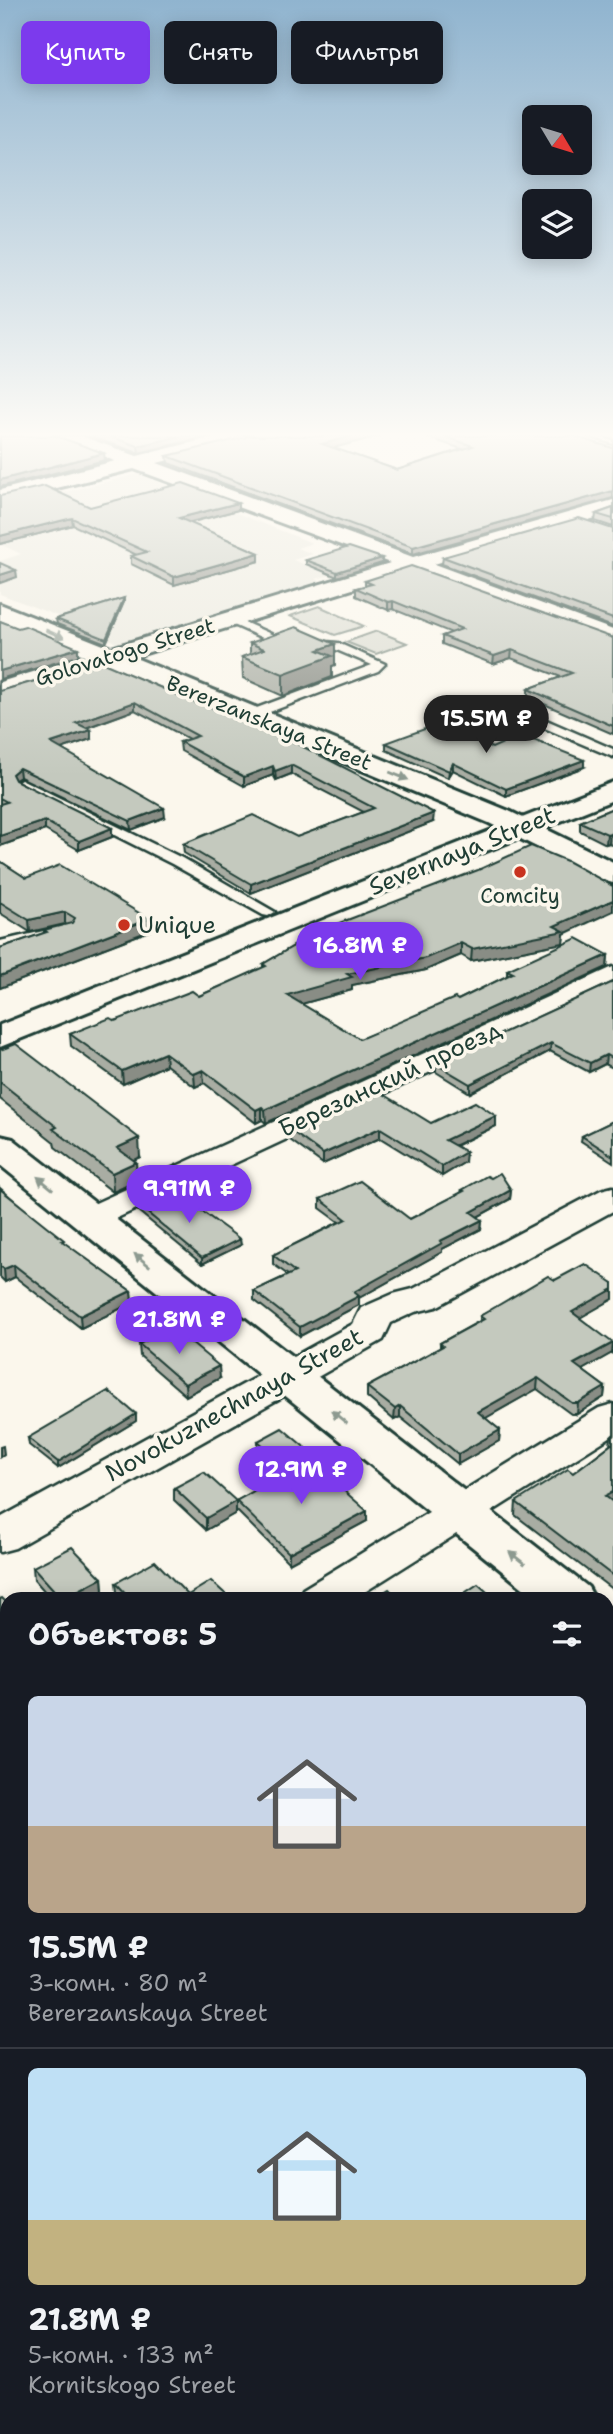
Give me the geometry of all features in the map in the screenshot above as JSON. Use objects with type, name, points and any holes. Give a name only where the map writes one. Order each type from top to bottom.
[{"type":"street","points":[[378,550],[613,638]]},
{"type":"street","name":"Golovatogo Street","points":[[0,690],[415,563],[468,550]]},
{"type":"street","name":"Bererzanskaya Street","points":[[0,611],[510,822],[613,874]]},
{"type":"street","name":"Severnaya Street","points":[[0,1037],[510,822],[613,772]]},
{"type":"street","name":"Severnaya Street","points":[[0,1017],[268,912],[510,822],[613,790]]},
{"type":"street","name":"Березанский проезд","points":[[90,1218],[613,976]]},
{"type":"street","points":[[0,1147],[561,1592]]},
{"type":"street","name":"Novokuznechnaya Street","points":[[0,1537],[370,1331],[374,1316],[406,1301],[423,1298],[613,1197]]},
{"type":"street","points":[[331,1592],[613,1417]]},
{"type":"lane","points":[[231,620],[278,641],[334,645],[379,664],[374,670],[250,715]]},
{"type":"lane","points":[[501,705],[613,753]]},
{"type":"lane","points":[[22,783],[177,861],[268,912]]},
{"type":"lane","points":[[0,945],[66,930]]},
{"type":"shaded area","points":[[12,550],[301,550],[313,554],[293,560],[331,575],[316,579],[322,582],[119,644],[68,620],[0,594],[0,561],[21,554]]},
{"type":"shaded area","points":[[319,606],[364,626],[335,635],[290,616]]},
{"type":"shaded area","points":[[377,631],[407,643],[376,654],[346,642]]},
{"type":"building","points":[[142,550],[251,550],[259,553],[174,577],[131,556],[147,552]]},
{"type":"building","points":[[340,550],[357,550],[382,558],[337,572],[306,560]]},
{"type":"building","points":[[469,550],[613,550],[613,619],[443,557]]},
{"type":"building","points":[[0,563],[16,570],[0,575]]},
{"type":"building","points":[[411,566],[613,638],[613,726],[528,689],[572,673],[512,650],[494,656],[442,636],[462,629],[356,588],[372,584],[365,581]]},
{"type":"building","points":[[124,598],[106,639],[56,619]]},
{"type":"building","points":[[0,621],[18,628],[25,626],[78,648],[0,671]]},
{"type":"building","points":[[296,627],[335,644],[318,650],[332,656],[283,674],[242,657],[264,649],[250,643]]},
{"type":"building","points":[[101,662],[196,703],[200,701],[218,711],[223,709],[258,724],[434,813],[251,884],[183,844],[253,815],[297,837],[374,808],[291,765],[275,771],[273,766],[244,777],[180,742],[198,736],[135,702],[76,723],[91,730],[51,743],[164,808],[130,821],[19,768],[12,774],[15,780],[112,828],[79,841],[45,821],[0,836],[0,804],[7,802],[0,798],[0,691]]},
{"type":"building","points":[[441,723],[492,748],[521,735],[584,760],[506,789],[453,763],[449,771],[386,743]]},
{"type":"building","points":[[613,808],[613,834],[580,822]]},
{"type":"building","points":[[531,846],[567,861],[613,886],[613,900],[554,926],[564,931],[472,949],[461,943],[426,958],[347,974],[352,977],[287,995],[360,1039],[455,998],[458,1000],[513,973],[507,970],[577,938],[608,955],[265,1110],[262,1107],[256,1110],[203,1070],[194,1074],[165,1053],[122,1071],[70,1034],[110,1018],[115,1021],[192,991],[199,996],[266,966],[263,964],[321,930],[478,870]]},
{"type":"building","points":[[0,861],[26,878],[60,865],[149,919],[0,976],[0,948],[47,932],[44,930],[72,923],[75,918],[65,912],[29,920],[0,902]]},
{"type":"building","points":[[613,982],[613,1059],[606,1055],[590,1063],[551,1043],[470,1084],[436,1064]]},
{"type":"building","points":[[16,1044],[139,1138],[117,1148],[136,1162],[112,1173],[53,1129],[57,1127],[0,1082],[0,1050]]},
{"type":"building","points":[[377,1090],[431,1123],[475,1102],[496,1116],[445,1140],[466,1152],[442,1166],[380,1128],[323,1154],[290,1130]]},
{"type":"building","points":[[613,1121],[613,1156],[582,1136]]},
{"type":"building","points":[[500,1173],[511,1190],[471,1212],[482,1220],[440,1241],[442,1243],[354,1292],[359,1296],[300,1327],[254,1291],[295,1272],[273,1255],[346,1219],[320,1199],[360,1181],[410,1219],[487,1176],[491,1178]]},
{"type":"building","points":[[0,1189],[64,1240],[62,1241],[131,1291],[80,1316],[14,1265],[4,1269],[0,1266]]},
{"type":"building","points":[[162,1194],[171,1201],[181,1196],[240,1239],[202,1258],[138,1205]]},
{"type":"building","points":[[585,1264],[613,1283],[613,1289],[572,1312],[613,1343],[574,1364],[605,1387],[578,1403],[572,1403],[538,1378],[478,1412],[500,1430],[458,1454],[400,1406],[395,1409],[367,1387],[443,1346],[440,1343],[484,1319],[480,1316],[548,1276],[555,1280]]},
{"type":"building","points":[[173,1328],[219,1366],[185,1384],[139,1344]]},
{"type":"building","points":[[108,1391],[136,1414],[58,1462],[28,1438]]},
{"type":"building","points":[[282,1428],[315,1456],[291,1470],[258,1441]]},
{"type":"building","points":[[613,1443],[613,1492],[605,1496],[613,1502],[613,1576],[516,1502],[568,1469],[573,1473]]},
{"type":"building","points":[[309,1460],[367,1511],[289,1553],[236,1501]]},
{"type":"building","points":[[204,1472],[236,1501],[206,1518],[174,1488]]},
{"type":"building","points":[[72,1547],[102,1578],[75,1592],[56,1592],[33,1567]]},
{"type":"building","points":[[155,1561],[185,1592],[124,1592],[116,1583]]},
{"type":"building","points":[[211,1581],[223,1592],[193,1592]]},
{"type":"building","points":[[478,1584],[487,1592],[466,1592]]},
{"type":"place","name":"Comcity","points":[[520,872]]},
{"type":"place","name":"Unique","points":[[124,925]]}]
